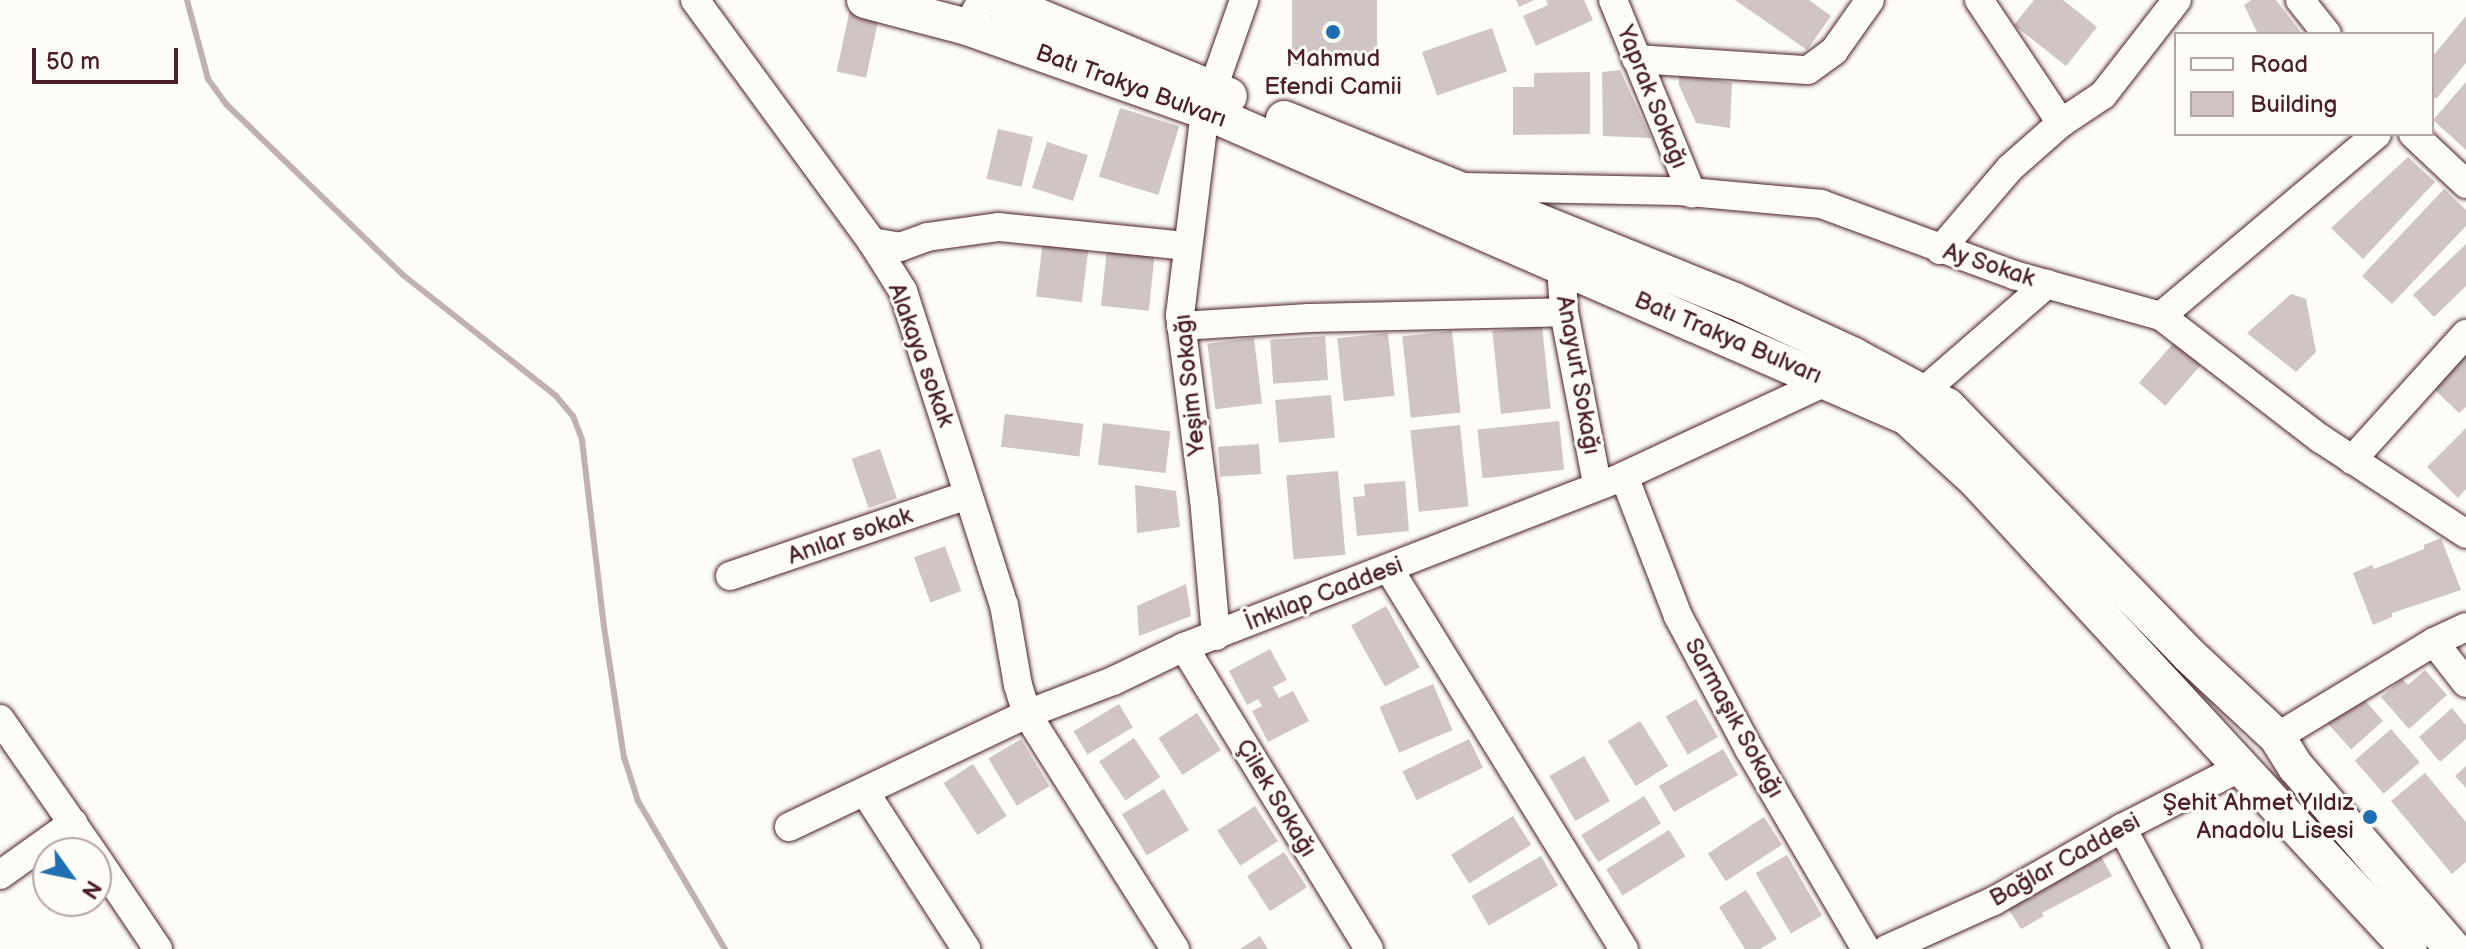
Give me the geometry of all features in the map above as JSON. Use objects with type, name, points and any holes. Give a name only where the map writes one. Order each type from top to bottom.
[{"type":"main road","name":"Batı Trakya Bulvarı","points":[[865,0],[975,14],[1446,187],[1735,301],[1854,356],[1911,403],[1976,480],[2409,949]]},
{"type":"main road","name":"Batı Trakya Bulvarı","points":[[998,0],[1561,265],[1828,381],[1911,403],[1947,406],[2189,655],[2277,737],[2296,767],[2453,949]]},
{"type":"main road","points":[[2241,767],[2235,754],[2243,734],[2257,728],[2277,737]]},
{"type":"street","name":"Alakaya sokak","points":[[695,0],[872,242],[903,291],[1004,605],[1018,685],[1027,714],[1175,949]]},
{"type":"street","name":"Yeşim Sokağı","points":[[1216,636],[1204,500],[1181,326],[1186,246],[1208,100],[1244,0]]},
{"type":"street","name":"Yaprak Sokağı","points":[[1613,0],[1692,194]]},
{"type":"street","points":[[1636,59],[1808,70],[1834,51],[1870,0]]},
{"type":"street","points":[[1979,0],[2061,123]]},
{"type":"street","points":[[1940,250],[2010,168],[2061,123],[2103,95],[2177,0]]},
{"type":"street","points":[[2300,0],[2325,32]]},
{"type":"street","points":[[2161,316],[2375,136]]},
{"type":"street","points":[[2415,136],[2466,184]]},
{"type":"street","name":"Ay Sokak","points":[[1446,187],[1679,191],[1821,204],[1940,250],[2161,316],[2352,460],[2466,534]]},
{"type":"street","points":[[872,242],[900,247],[927,237],[999,227],[1186,246]]},
{"type":"street","name":"Anayurt Sokağı","points":[[1561,265],[1564,312],[1610,480]]},
{"type":"street","points":[[1911,403],[2047,284]]},
{"type":"street","points":[[1181,326],[1309,318],[1564,312]]},
{"type":"street","points":[[2352,460],[2466,334]]},
{"type":"street","name":"İnkılap Caddesi","points":[[789,827],[1027,714],[1113,681],[1184,647],[1610,480],[1828,381],[1854,356]]},
{"type":"street","name":"Sarmaşık Sokağı","points":[[1610,480],[1749,749],[1866,949]]},
{"type":"street","name":"Anılar sokak","points":[[730,576],[968,495]]},
{"type":"street","points":[[1389,569],[1624,949]]},
{"type":"street","points":[[2277,737],[2434,642],[2466,627]]},
{"type":"street","points":[[2434,642],[2466,683]]},
{"type":"street","name":"Çilek Sokağı","points":[[1184,647],[1369,949]]},
{"type":"street","points":[[0,719],[83,837]]},
{"type":"street","name":"Bağlar Caddesi","points":[[1887,949],[1994,901],[2122,828],[2241,767]]},
{"type":"street","points":[[865,792],[966,949]]},
{"type":"street","points":[[0,875],[73,823]]},
{"type":"street","points":[[2122,828],[2187,949]]},
{"type":"street","points":[[112,880],[158,949]]},
{"type":"building","name":"Mahmud Efendi Camii","points":[[1292,0],[1377,0],[1377,64],[1292,64]]},
{"type":"building","points":[[1516,0],[1534,0],[1519,7]]},
{"type":"building","points":[[1546,0],[1584,0],[1593,20],[1536,46],[1523,16],[1548,5]]},
{"type":"building","points":[[1735,0],[1809,0],[1831,16],[1807,50]]},
{"type":"building","points":[[2034,0],[2063,0],[2097,27],[2066,66],[2014,25]]},
{"type":"building","points":[[2251,0],[2276,0],[2300,32],[2257,32],[2244,5]]},
{"type":"building","points":[[850,9],[879,15],[866,78],[837,72]]},
{"type":"building","points":[[2466,16],[2466,63],[2436,99],[2434,55]]},
{"type":"building","points":[[1492,28],[1507,71],[1437,96],[1422,52]]},
{"type":"building","points":[[1620,70],[1651,138],[1603,136],[1602,72]]},
{"type":"building","points":[[1590,72],[1590,134],[1513,135],[1513,87],[1534,87],[1534,73]]},
{"type":"building","points":[[1679,74],[1732,83],[1730,128],[1696,123],[1679,85]]},
{"type":"building","points":[[2466,82],[2466,150],[2434,119]]},
{"type":"building","points":[[1120,108],[1179,126],[1158,195],[1099,177]]},
{"type":"building","points":[[998,129],[1033,137],[1022,187],[987,179]]},
{"type":"building","points":[[1047,142],[1088,155],[1073,201],[1032,188]]},
{"type":"building","points":[[2408,157],[2435,182],[2363,259],[2331,228]]},
{"type":"building","points":[[2444,189],[2466,210],[2466,226],[2392,304],[2362,276]]},
{"type":"building","points":[[1043,241],[1089,247],[1082,302],[1036,297]]},
{"type":"building","points":[[2466,244],[2466,286],[2434,317],[2413,295]]},
{"type":"building","points":[[1107,249],[1155,254],[1149,311],[1101,306]]},
{"type":"building","points":[[2291,294],[2306,299],[2316,352],[2296,372],[2247,333]]},
{"type":"building","points":[[1542,326],[1551,409],[1501,414],[1492,331]]},
{"type":"building","points":[[1452,331],[1461,413],[1411,418],[1402,336]]},
{"type":"building","points":[[1388,333],[1395,396],[1344,401],[1337,338]]},
{"type":"building","points":[[1325,336],[1328,380],[1273,384],[1270,340]]},
{"type":"building","points":[[1254,338],[1262,404],[1215,409],[1207,344]]},
{"type":"building","points":[[2177,339],[2203,362],[2165,406],[2139,383]]},
{"type":"building","points":[[2466,351],[2466,407],[2459,413],[2431,386]]},
{"type":"building","points":[[1331,395],[1335,438],[1279,443],[1275,400]]},
{"type":"building","points":[[1005,414],[1083,424],[1079,456],[1001,447]]},
{"type":"building","points":[[1559,421],[1564,470],[1483,478],[1477,430]]},
{"type":"building","points":[[1103,423],[1170,431],[1165,473],[1098,465]]},
{"type":"building","points":[[1460,425],[1469,507],[1419,512],[1410,430]]},
{"type":"building","points":[[2466,428],[2466,489],[2458,498],[2427,467]]},
{"type":"building","points":[[1259,444],[1261,474],[1220,477],[1218,447]]},
{"type":"building","points":[[880,449],[897,498],[869,508],[852,459]]},
{"type":"building","points":[[1338,471],[1345,555],[1294,559],[1286,476]]},
{"type":"building","points":[[1405,481],[1409,531],[1357,536],[1353,497],[1365,496],[1364,484]]},
{"type":"building","points":[[1135,485],[1176,491],[1180,527],[1137,533]]},
{"type":"building","points":[[2441,538],[2461,590],[2392,613],[2392,617],[2373,625],[2353,573],[2372,565],[2374,569],[2424,549],[2424,545]]},
{"type":"building","points":[[945,546],[961,591],[930,602],[914,557]]},
{"type":"building","points":[[1186,584],[1191,616],[1139,636],[1137,606]]},
{"type":"building","points":[[1386,606],[1420,667],[1385,687],[1351,625]]},
{"type":"building","points":[[1270,649],[1287,680],[1273,687],[1279,698],[1293,691],[1309,721],[1268,742],[1252,711],[1262,706],[1258,699],[1247,705],[1229,671]]},
{"type":"building","points":[[2425,670],[2447,695],[2409,729],[2381,697],[2402,679],[2408,685]]},
{"type":"building","points":[[1433,684],[1453,730],[1399,753],[1380,707]]},
{"type":"building","points":[[2359,694],[2383,721],[2351,750],[2327,723]]},
{"type":"building","points":[[1696,699],[1718,737],[1688,755],[1666,716]]},
{"type":"building","points":[[1119,704],[1133,727],[1087,754],[1074,731]]},
{"type":"building","points":[[2452,708],[2466,725],[2466,739],[2440,762],[2419,737]]},
{"type":"building","points":[[1197,713],[1221,750],[1182,775],[1158,738]]},
{"type":"building","points":[[1640,721],[1668,766],[1636,786],[1608,741]]},
{"type":"building","points":[[2391,729],[2420,762],[2384,794],[2355,760]]},
{"type":"building","points":[[1134,738],[1160,777],[1125,800],[1099,761]]},
{"type":"building","points":[[1021,739],[1049,786],[1017,806],[988,759]]},
{"type":"building","points":[[1469,739],[1483,768],[1417,800],[1402,771]]},
{"type":"building","points":[[1723,749],[1738,775],[1674,812],[1659,786]]},
{"type":"building","points":[[1584,756],[1610,801],[1575,821],[1549,776]]},
{"type":"building","points":[[973,764],[1007,816],[977,835],[944,783]]},
{"type":"building","points":[[2466,766],[2466,788],[2455,776]]},
{"type":"building","points":[[2425,773],[2466,822],[2466,862],[2452,874],[2391,801]]},
{"type":"building","points":[[1164,789],[1189,830],[1147,855],[1122,814]]},
{"type":"building","points":[[1644,796],[1661,823],[1598,862],[1581,835]]},
{"type":"building","points":[[1255,806],[1278,841],[1240,866],[1217,831]]},
{"type":"building","points":[[1513,816],[1531,845],[1469,884],[1451,855]]},
{"type":"building","points":[[1764,817],[1782,845],[1726,881],[1708,853]]},
{"type":"building","points":[[1669,830],[1685,856],[1623,896],[1606,869]]},
{"type":"building","points":[[2098,851],[2112,876],[2042,913],[2044,916],[2021,929],[2004,902]]},
{"type":"building","points":[[1284,852],[1307,887],[1270,911],[1247,876]]},
{"type":"building","points":[[1787,855],[1822,916],[1791,934],[1756,873]]},
{"type":"building","points":[[1541,856],[1558,885],[1489,925],[1472,896]]},
{"type":"building","points":[[1746,890],[1777,939],[1760,949],[1745,949],[1719,907]]},
{"type":"building","points":[[1260,936],[1268,949],[1240,949]]},
{"type":"waterway","points":[[187,0],[208,79],[227,105],[403,275],[556,396],[573,416],[582,440],[604,627],[624,757],[638,801],[725,949]]},
{"type":"place","name":"Mahmud Efendi Camii","points":[[1333,32]]},
{"type":"place","name":"Şehit Ahmet Yıldız Anadolu Lisesi","points":[[2370,817]]}]
